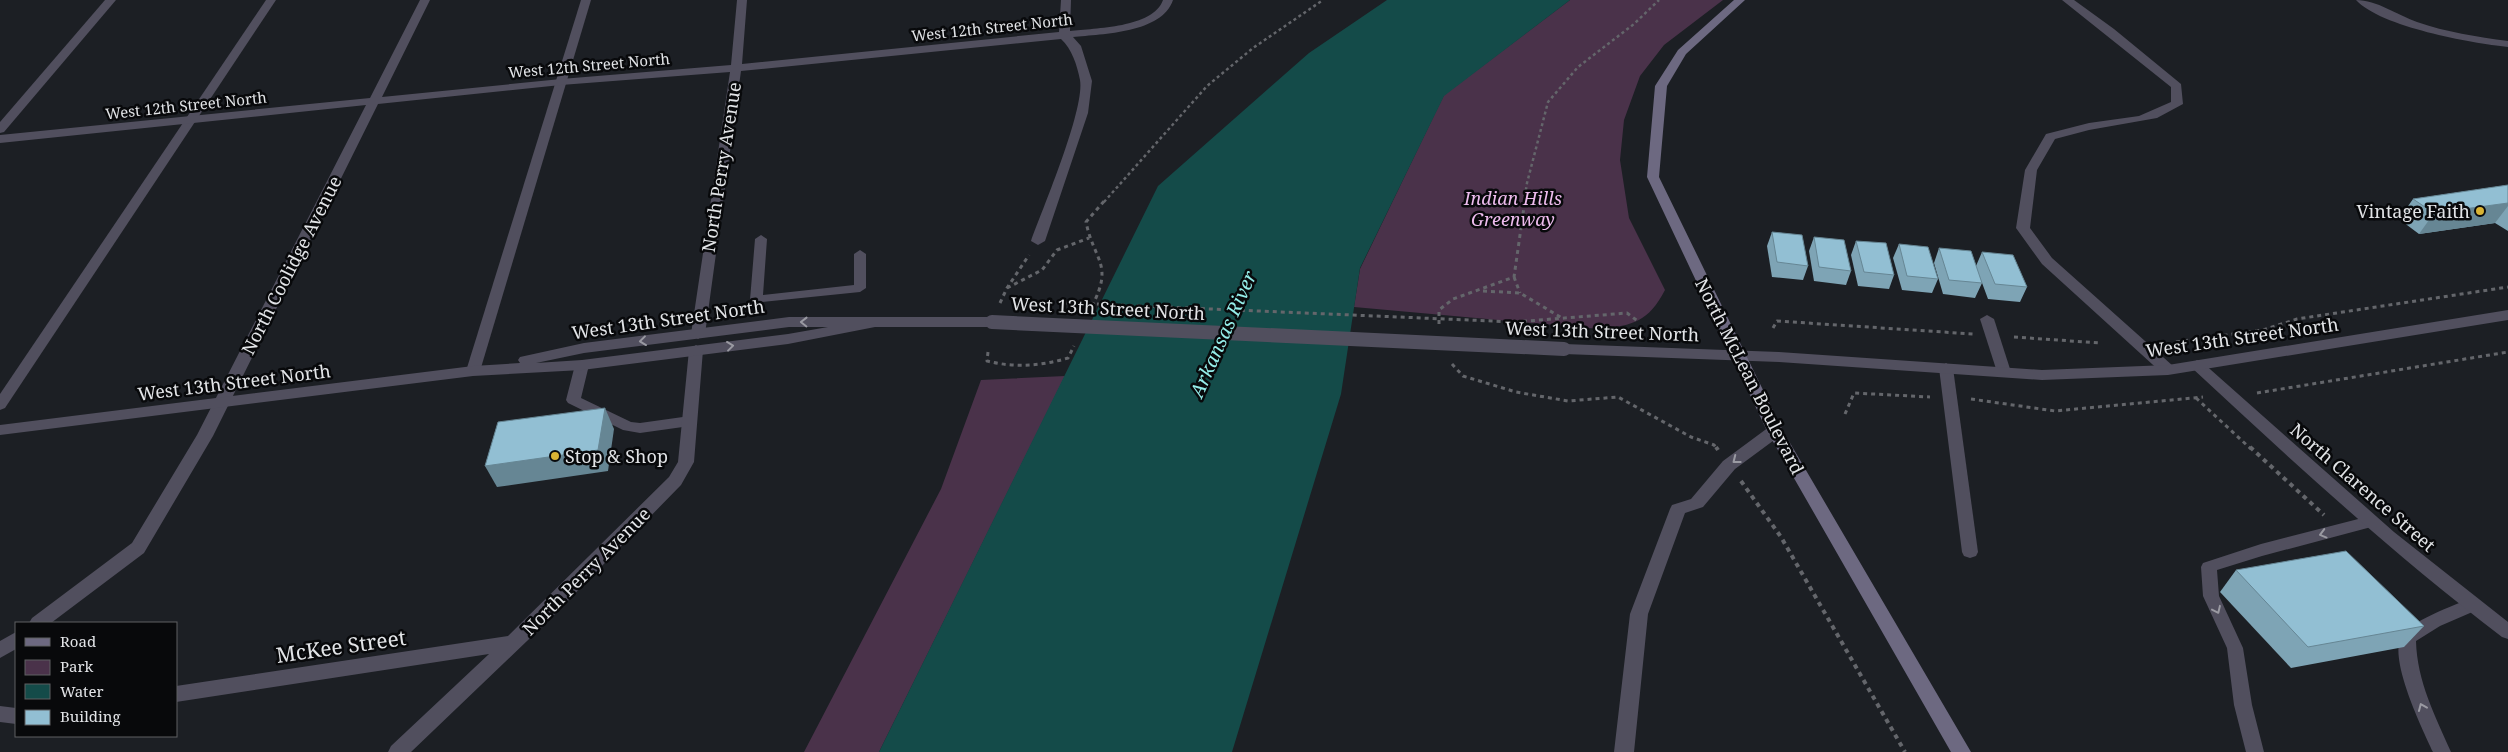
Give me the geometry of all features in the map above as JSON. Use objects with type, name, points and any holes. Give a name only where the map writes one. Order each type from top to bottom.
[{"type":"main road","name":"North McLean Boulevard","points":[[1740,0],[1682,52],[1660,86],[1653,177],[1775,431],[1961,752]]},
{"type":"street","points":[[0,129],[111,0]]},
{"type":"street","name":"North Coolidge Avenue","points":[[39,622],[138,548],[205,436],[220,403],[426,0]]},
{"type":"street","name":"North Perry Avenue","points":[[398,752],[513,643],[675,481],[686,462],[697,342],[736,68],[742,0]]},
{"type":"street","points":[[1038,241],[1082,113],[1086,81],[1077,51],[1064,35],[1066,0]]},
{"type":"street","name":"West 12th Street North","points":[[0,139],[561,82],[736,68],[1064,35],[1117,28],[1158,18],[1166,10],[1168,0]]},
{"type":"street","points":[[2067,0],[2110,31],[2177,86],[2177,104],[2162,115],[2127,123],[2077,129],[2050,138],[2031,170],[2023,228],[2047,261],[2168,370]]},
{"type":"street","points":[[2361,0],[2410,23],[2447,34],[2508,44]]},
{"type":"street","name":"West 13th Street North","points":[[472,371],[584,348],[788,339],[870,323],[992,322],[1564,349],[1738,355],[2042,375],[2168,370],[2508,315]]},
{"type":"street","name":"West 13th Street North","points":[[0,430],[472,371],[582,365],[697,342]]},
{"type":"street","name":"North Clarence Street","points":[[2197,365],[2370,522],[2471,605],[2508,632]]},
{"type":"street","points":[[1624,752],[1639,614],[1678,509],[1697,503],[1729,465],[1775,431]]},
{"type":"street","points":[[0,651],[15,640]]},
{"type":"street","name":"McKee Street","points":[[178,694],[513,643]]},
{"type":"street","points":[[0,714],[15,716]]},
{"type":"lane","points":[[0,404],[271,0]]},
{"type":"lane","points":[[472,371],[586,0]]},
{"type":"lane","points":[[761,239],[756,300],[860,288],[860,254]]},
{"type":"lane","points":[[1987,319],[2004,372]]},
{"type":"lane","points":[[582,365],[574,400],[628,426],[640,428],[690,421]]},
{"type":"lane","points":[[1946,368],[1970,552]]},
{"type":"lane","points":[[2255,752],[2243,705],[2235,648],[2211,596],[2209,567],[2261,550],[2370,522]]},
{"type":"lane","points":[[2442,752],[2419,701],[2408,662],[2408,638],[2434,621],[2471,605]]},
{"type":"path","points":[[1088,314],[1101,289],[1104,270],[1088,238],[1086,222],[1126,180],[1206,86],[1253,48],[1323,0]]},
{"type":"path","points":[[1038,241],[1007,288],[1042,270],[1057,250],[1088,238]]},
{"type":"path","points":[[1514,277],[1520,293]]},
{"type":"path","points":[[2176,342],[2263,330],[2297,319],[2508,287]]},
{"type":"path","points":[[1480,290],[1520,293],[1563,318]]},
{"type":"path","points":[[1025,300],[1515,322],[1627,313],[1639,322]]},
{"type":"path","points":[[1773,328],[1777,321],[2100,343]]},
{"type":"path","points":[[988,352],[987,361],[999,365],[1048,364],[1068,358],[1076,340]]},
{"type":"path","points":[[2195,397],[2339,530]]},
{"type":"green space","name":"Indian Hills Greenway","points":[[1570,0],[1723,0],[1664,45],[1640,76],[1624,120],[1620,160],[1629,218],[1665,290],[1659,301],[1639,320],[1622,326],[1600,329],[1354,307],[1360,269],[1444,95]]},
{"type":"green space","points":[[1065,376],[879,752],[804,752],[941,489],[981,380]]},
{"type":"water","name":"Arkansas River","points":[[1387,0],[1570,0],[1444,96],[1360,268],[1341,394],[1232,752],[879,752],[1158,186],[1309,53]]},
{"type":"building","points":[[2508,185],[2508,203],[2434,213],[2413,199]]},
{"type":"building","points":[[1772,232],[1802,235],[1808,266],[1777,262]]},
{"type":"building","points":[[1814,237],[1844,240],[1851,271],[1819,267]]},
{"type":"building","points":[[1856,241],[1886,243],[1894,275],[1864,272]]},
{"type":"building","points":[[1899,244],[1928,247],[1938,279],[1907,276]]},
{"type":"building","points":[[1939,248],[1971,251],[1982,283],[1949,280]]},
{"type":"building","points":[[1982,252],[2013,255],[2027,287],[1995,284]]},
{"type":"building","points":[[605,408],[598,450],[485,466],[498,422]]},
{"type":"building","points":[[2346,551],[2424,626],[2308,647],[2236,570]]},
{"type":"place","name":"Vintage Faith","points":[[2480,211]]},
{"type":"place","name":"Stop & Shop","points":[[555,456]]}]
